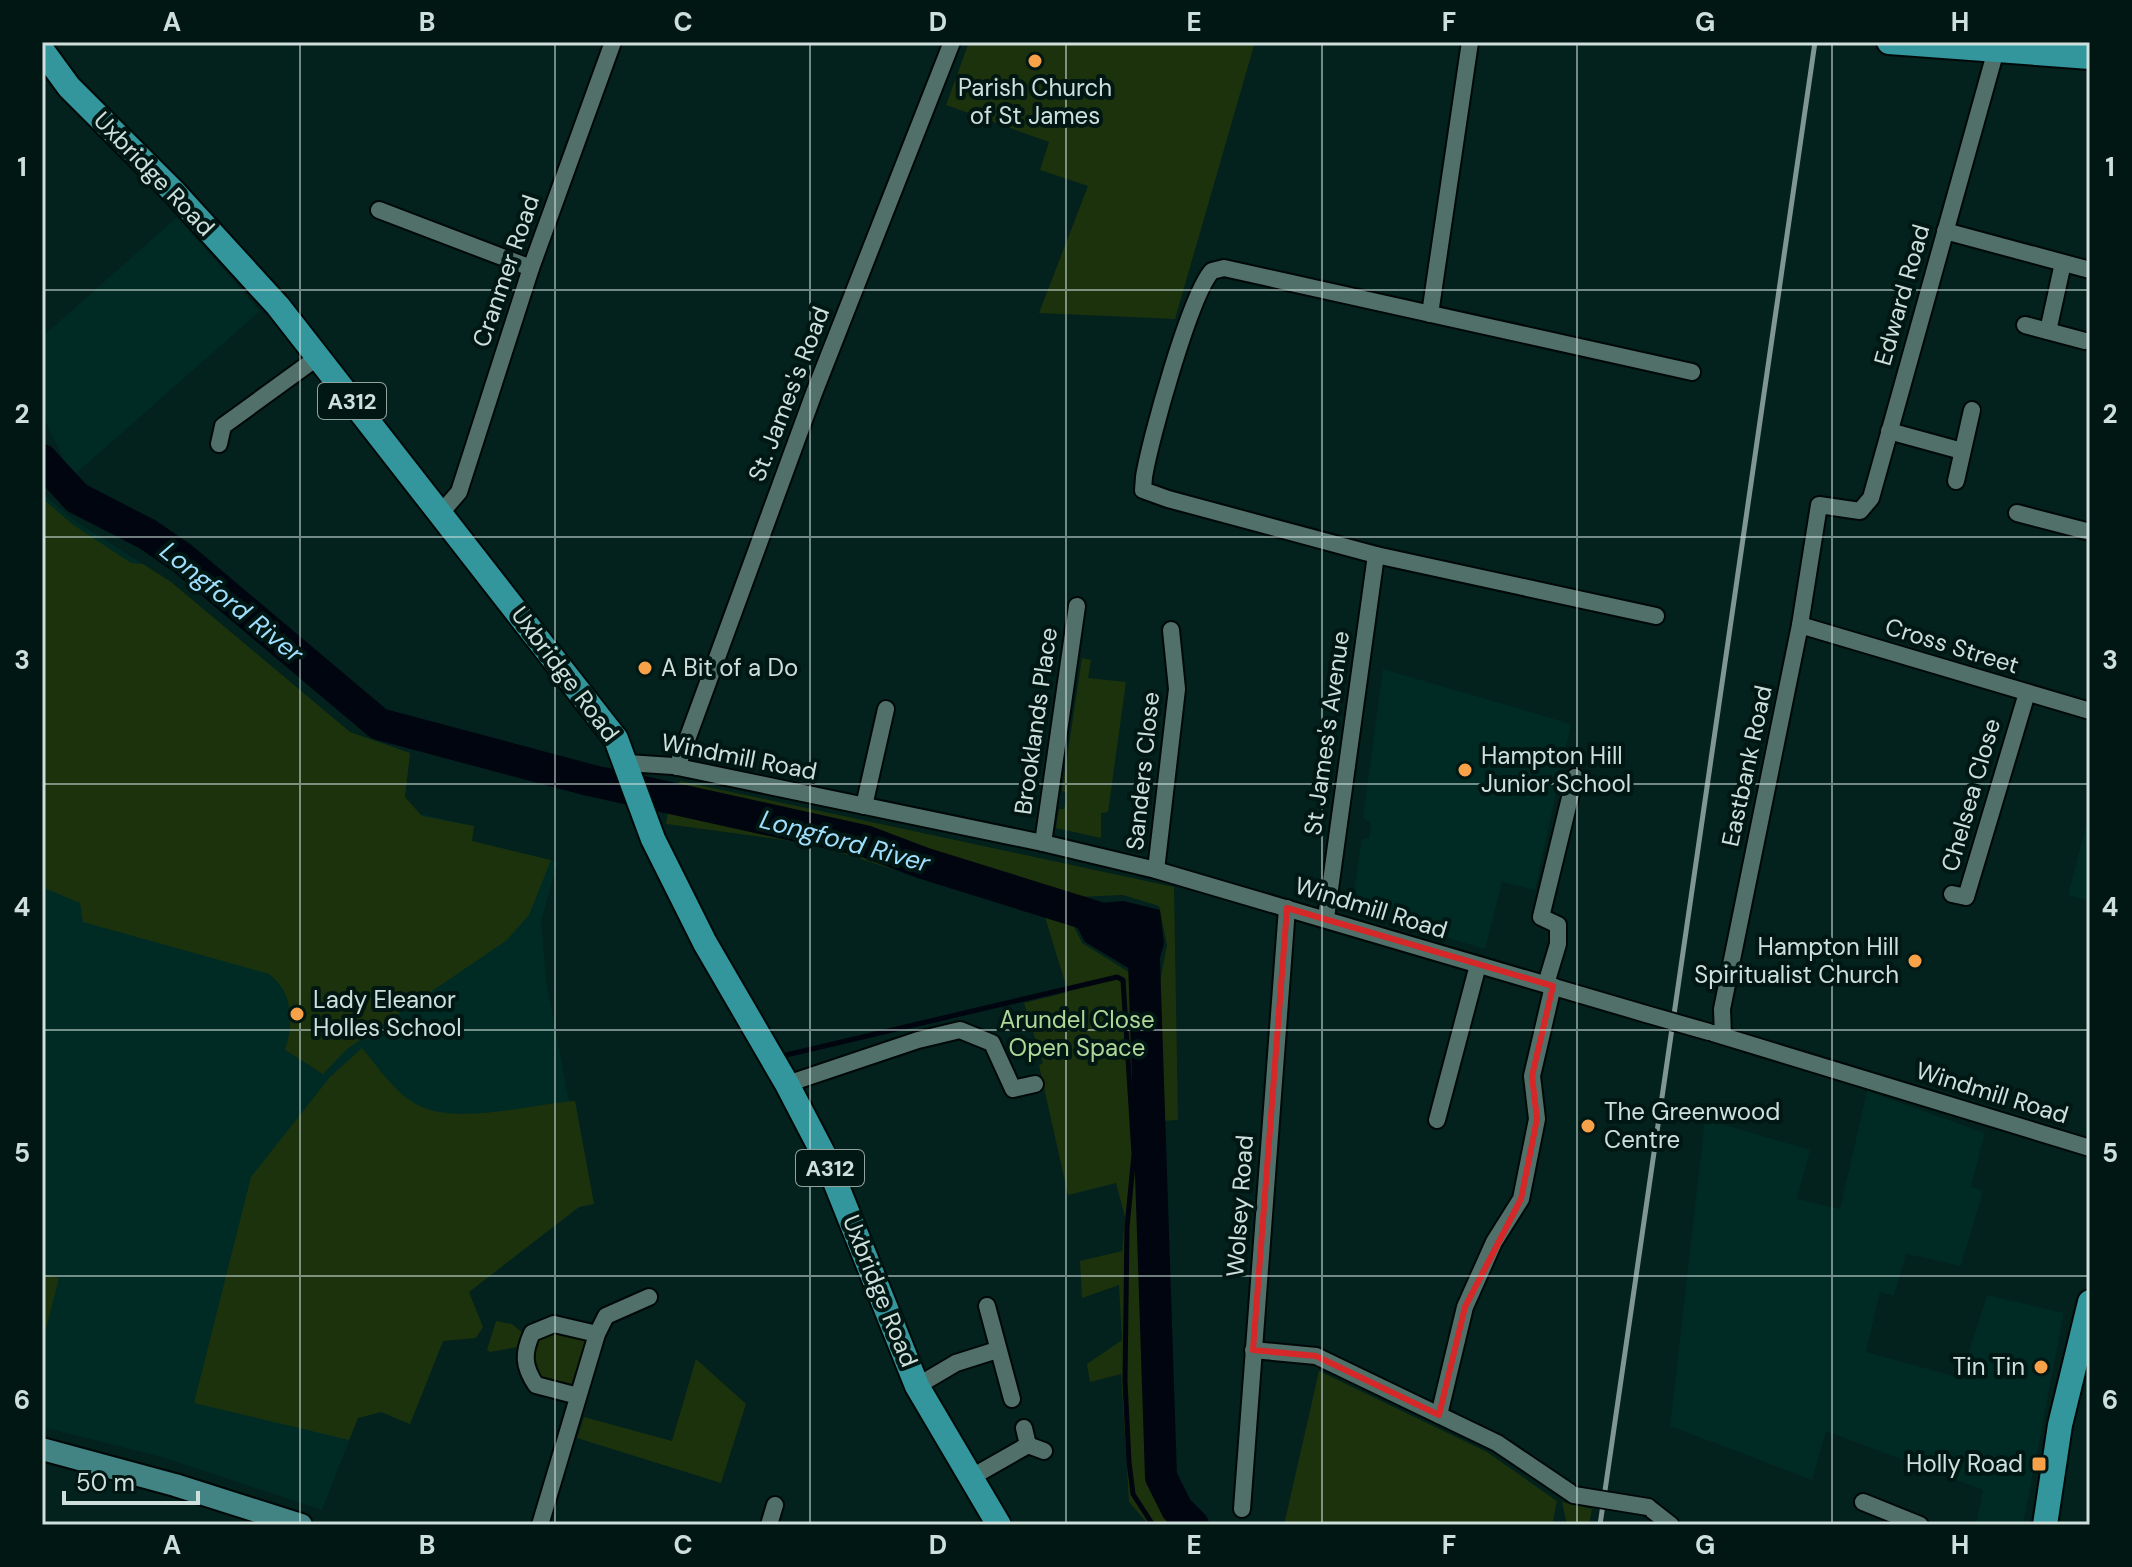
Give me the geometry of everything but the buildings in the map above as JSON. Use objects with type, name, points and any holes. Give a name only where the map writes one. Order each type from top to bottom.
[{"type":"main road","points":[[1889,42],[2007,48],[2090,57]]},
{"type":"main road","name":"Uxbridge Road","points":[[42,50],[69,87],[174,192],[278,306],[616,739],[646,818],[705,943],[787,1084],[826,1159],[917,1386],[999,1525]]},
{"type":"main road","points":[[2045,1525],[2060,1425],[2090,1302]]},
{"type":"street","name":"Cranmer Road","points":[[441,513],[459,492],[531,268],[613,42]]},
{"type":"street","name":"St. James's Road","points":[[677,767],[814,393],[952,42]]},
{"type":"street","points":[[1430,314],[1470,42]]},
{"type":"street","name":"Edward Road","points":[[1819,505],[1860,511],[1871,498],[1945,231],[2007,48]]},
{"type":"street","points":[[379,210],[531,268]]},
{"type":"street","points":[[1945,231],[2090,270]]},
{"type":"street","points":[[2048,331],[2063,263]]},
{"type":"street","points":[[1656,616],[1376,555],[1151,493],[1143,490],[1146,466],[1200,288],[1212,271],[1224,268],[1692,372]]},
{"type":"street","points":[[2025,325],[2085,341]]},
{"type":"street","points":[[219,444],[223,426],[318,357]]},
{"type":"street","points":[[1956,481],[1972,410]]},
{"type":"street","points":[[1889,431],[1962,451]]},
{"type":"street","name":"Eastbank Road","points":[[1716,1034],[1800,625],[1819,505]]},
{"type":"street","points":[[2017,513],[2090,532]]},
{"type":"street","name":"St James's Avenue","points":[[1326,918],[1376,555]]},
{"type":"street","name":"Brooklands Place","points":[[1043,843],[1077,606]]},
{"type":"street","name":"Cross Street","points":[[1800,625],[2090,711]]},
{"type":"street","name":"Sanders Close","points":[[1156,870],[1177,689],[1171,630]]},
{"type":"street","name":"Chelsea Close","points":[[1952,894],[1966,897],[2027,693]]},
{"type":"street","points":[[864,806],[886,709]]},
{"type":"street","name":"Windmill Road","points":[[629,769],[677,767],[1043,843],[1156,870],[1716,1034],[2090,1148]]},
{"type":"street","points":[[1439,1415],[1465,1307],[1494,1242],[1521,1199],[1537,1119],[1532,1076],[1558,944],[1558,925],[1541,917],[1575,777]]},
{"type":"street","name":"Wolsey Road","points":[[1242,1509],[1287,908]]},
{"type":"street","points":[[1437,1120],[1478,965]]},
{"type":"street","points":[[787,1084],[918,1040],[960,1030],[992,1043],[1013,1089],[1035,1084]]},
{"type":"street","points":[[540,1525],[597,1334],[606,1316],[649,1297]]},
{"type":"street","points":[[987,1306],[1012,1399]]},
{"type":"street","points":[[578,1396],[536,1385],[528,1373],[524,1350],[532,1333],[554,1324],[597,1334]]},
{"type":"street","points":[[917,1386],[956,1363],[997,1350]]},
{"type":"street","points":[[1253,1350],[1316,1356],[1497,1443],[1574,1495],[1648,1507],[1671,1525]]},
{"type":"street","points":[[970,1478],[1032,1442]]},
{"type":"street","points":[[42,1449],[175,1485],[301,1525]]},
{"type":"street","points":[[1863,1502],[1920,1525]]},
{"type":"street","points":[[769,1525],[775,1505]]},
{"type":"highlighted area","points":[[1287,908],[1553,986],[1532,1076],[1537,1119],[1521,1199],[1465,1307],[1439,1415],[1316,1356],[1253,1350]]},
{"type":"shaded area","points":[[177,217],[260,311],[72,477],[42,415],[42,337]]},
{"type":"shaded area","name":"Lady Eleanor Holles School","points":[[42,493],[75,521],[171,582],[350,732],[410,753],[405,797],[417,813],[474,826],[472,841],[558,862],[541,921],[546,980],[569,1101],[575,1101],[594,1204],[579,1207],[460,1299],[410,1424],[381,1412],[358,1418],[322,1510],[165,1458],[42,1427]]},
{"type":"shaded area","name":"Hampton Hill Junior School","points":[[1383,669],[1571,724],[1535,890],[1502,882],[1485,949],[1351,909],[1362,839],[1369,838],[1371,824],[1363,817]]},
{"type":"shaded area","points":[[2090,810],[2090,901],[2068,895]]},
{"type":"shaded area","points":[[1123,901],[1160,910],[1164,943],[1148,1002],[1135,972],[1085,942],[1066,906]]},
{"type":"shaded area","points":[[1867,1091],[1985,1133],[1971,1187],[1983,1191],[1961,1266],[1906,1254],[1894,1296],[1880,1292],[1866,1352],[1961,1378],[1987,1295],[2064,1313],[2023,1525],[1976,1525],[1983,1490],[1826,1431],[1812,1480],[1670,1426],[1705,1119],[1810,1150],[1797,1199],[1840,1209]]},
{"type":"green space","points":[[969,42],[1255,42],[1175,319],[1039,313],[1088,186],[1040,170],[1049,142],[946,105]]},
{"type":"green space","points":[[42,498],[72,524],[131,563],[143,564],[171,582],[350,732],[410,753],[405,797],[422,816],[474,826],[472,841],[551,860],[529,915],[507,940],[347,1049],[323,1074],[285,1050],[290,1029],[289,1008],[283,990],[269,974],[83,922],[80,903],[42,887]]},
{"type":"green space","points":[[1082,658],[1091,660],[1088,678],[1126,682],[1108,812],[1101,813],[1101,838],[1056,828],[1059,809],[1064,809],[1067,793],[1062,791]]},
{"type":"green space","points":[[680,781],[1174,887],[1178,1120],[1162,1121],[1160,982],[1167,945],[1159,906],[1123,895],[1076,897],[864,834],[676,792]]},
{"type":"green space","name":"Arundel Close Open Space","points":[[669,804],[863,846],[1065,908],[1082,943],[1132,974],[1151,1004],[1146,1161],[1157,1186],[1145,1222],[1152,1413],[1164,1432],[1153,1449],[1161,1504],[1182,1525],[1149,1525],[1129,1502],[1121,1374],[1090,1382],[1087,1364],[1122,1340],[1119,1285],[1082,1298],[1080,1261],[1122,1251],[1125,1217],[1116,1183],[1068,1195],[1039,1065],[1043,1063],[1024,1003],[1068,992],[1045,917],[813,844],[666,824]]},
{"type":"green space","points":[[362,1048],[400,1092],[430,1110],[470,1114],[575,1101],[594,1204],[579,1207],[469,1292],[483,1327],[476,1338],[443,1341],[410,1424],[381,1412],[358,1418],[349,1440],[194,1403],[251,1177],[330,1077]]},
{"type":"green space","points":[[42,1274],[59,1278],[42,1344]]},
{"type":"green space","points":[[496,1321],[512,1324],[524,1334],[518,1347],[487,1350]]},
{"type":"green space","points":[[555,1332],[586,1341],[570,1389],[542,1377],[534,1367],[530,1350],[539,1339]]},
{"type":"green space","points":[[696,1359],[746,1404],[721,1483],[577,1438],[584,1417],[672,1441]]},
{"type":"green space","points":[[1319,1371],[1487,1452],[1557,1501],[1552,1525],[1284,1525]]},
{"type":"green space","points":[[1562,1502],[1592,1509],[1589,1525],[1567,1525]]},
{"type":"waterway","name":"Longford River","points":[[42,460],[77,498],[147,534],[182,558],[379,724],[589,780],[865,841],[923,863],[1106,920]]},
{"type":"waterway","name":"Longford River","points":[[1144,960],[1161,1477],[1177,1509],[1193,1525]]},
{"type":"waterway","points":[[782,1056],[1117,977],[1123,980],[1134,1154],[1127,1227],[1125,1381],[1129,1462],[1133,1494],[1153,1525]]},
{"type":"railway","points":[[1600,1525],[1815,42]]},
{"type":"place","name":"Parish Church of St James","points":[[1035,61]]},
{"type":"place","name":"A Bit of a Do","points":[[645,668]]},
{"type":"place","name":"Hampton Hill Junior School","points":[[1465,770]]},
{"type":"place","name":"Hampton Hill Spiritualist Church","points":[[1915,961]]},
{"type":"place","name":"Lady Eleanor Holles School","points":[[297,1014]]},
{"type":"place","name":"The Greenwood Centre","points":[[1588,1126]]},
{"type":"place","name":"Tin Tin","points":[[2041,1367]]},
{"type":"place","name":"Holly Road","points":[[2039,1464]]}]
